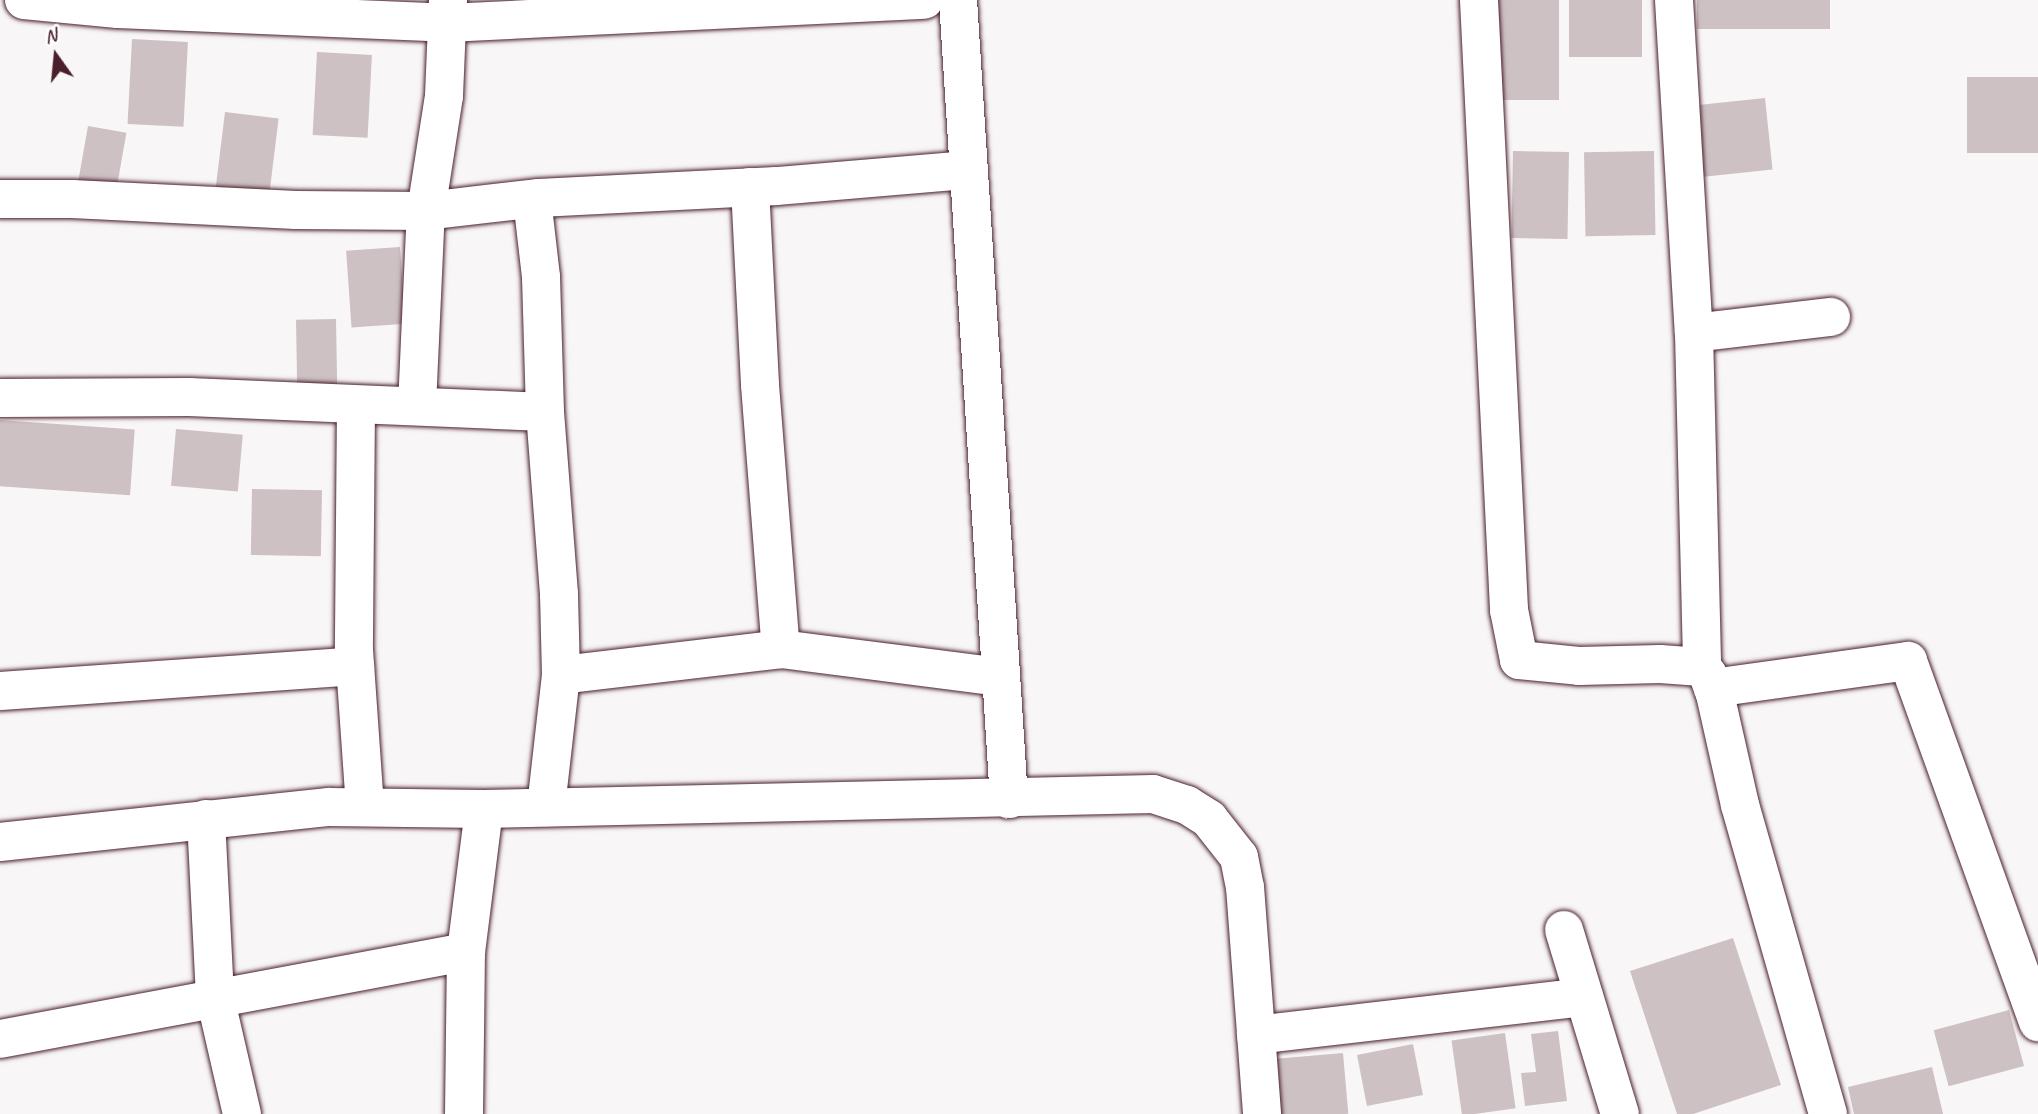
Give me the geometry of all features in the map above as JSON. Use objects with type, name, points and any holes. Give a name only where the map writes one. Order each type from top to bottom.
[{"type":"street","points":[[24,0],[173,12],[447,11],[924,0]]},
{"type":"street","points":[[958,0],[1009,799]]},
{"type":"street","points":[[1479,0],[1509,610],[1519,660],[1579,666],[1660,664],[1707,677],[1908,661],[2038,1022]]},
{"type":"street","points":[[1674,0],[1694,333],[1707,677],[1740,805],[1828,1114]]},
{"type":"street","points":[[417,406],[426,211],[444,96],[447,11]]},
{"type":"street","points":[[0,199],[72,199],[296,210],[426,211],[532,199],[750,187],[968,170]]},
{"type":"street","points":[[750,187],[760,385],[781,649]]},
{"type":"street","points":[[532,199],[541,277],[545,412],[559,594],[561,675],[546,807]]},
{"type":"street","points":[[1694,333],[1831,317]]},
{"type":"street","points":[[0,398],[189,397],[545,412]]},
{"type":"street","points":[[356,405],[355,666],[365,807]]},
{"type":"street","points":[[561,675],[781,649],[1001,677]]},
{"type":"street","points":[[0,691],[355,666]]},
{"type":"street","points":[[0,842],[329,807],[484,809],[1153,794],[1187,805],[1209,819],[1239,857],[1262,1114]]},
{"type":"street","points":[[464,1114],[467,952],[484,809]]},
{"type":"street","points":[[206,819],[215,997],[242,1114]]},
{"type":"street","points":[[1564,930],[1620,1114]]},
{"type":"street","points":[[0,1038],[467,952]]},
{"type":"street","points":[[1256,1035],[1584,997]]},
{"type":"building","points":[[1498,0],[1559,0],[1559,100],[1498,100]]},
{"type":"building","points":[[1569,0],[1642,0],[1642,57],[1569,57]]},
{"type":"building","points":[[1697,0],[1830,0],[1830,29],[1697,29]]},
{"type":"building","points":[[132,39],[188,42],[183,127],[128,124]]},
{"type":"building","points":[[317,52],[372,55],[368,138],[313,135]]},
{"type":"building","points":[[1967,77],[2038,77],[2038,153],[1967,153]]},
{"type":"building","points":[[1765,98],[1773,170],[1704,177],[1696,105]]},
{"type":"building","points":[[225,112],[279,119],[268,201],[215,194]]},
{"type":"building","points":[[88,126],[126,133],[116,191],[78,184]]},
{"type":"building","points":[[1513,151],[1569,152],[1567,239],[1511,238]]},
{"type":"building","points":[[1654,151],[1655,235],[1585,236],[1584,152]]},
{"type":"building","points":[[400,247],[405,324],[352,328],[346,251]]},
{"type":"building","points":[[336,319],[337,386],[297,387],[296,320]]},
{"type":"building","points":[[0,420],[135,429],[130,495],[0,486]]},
{"type":"building","points":[[176,429],[243,435],[238,492],[171,486]]},
{"type":"building","points":[[252,489],[322,490],[321,556],[251,555]]},
{"type":"building","points":[[1733,938],[1781,1085],[1693,1114],[1677,1114],[1630,971]]},
{"type":"building","points":[[2009,1010],[2024,1066],[1949,1086],[1934,1030]]},
{"type":"building","points":[[1558,1031],[1567,1101],[1525,1106],[1521,1073],[1536,1072],[1531,1034]]},
{"type":"building","points":[[1505,1033],[1516,1108],[1462,1114],[1452,1041]]},
{"type":"building","points":[[1413,1044],[1423,1095],[1367,1106],[1357,1055]]},
{"type":"building","points":[[1343,1053],[1348,1114],[1275,1114],[1270,1059]]},
{"type":"building","points":[[1932,1067],[1943,1114],[1854,1114],[1848,1087]]}]
